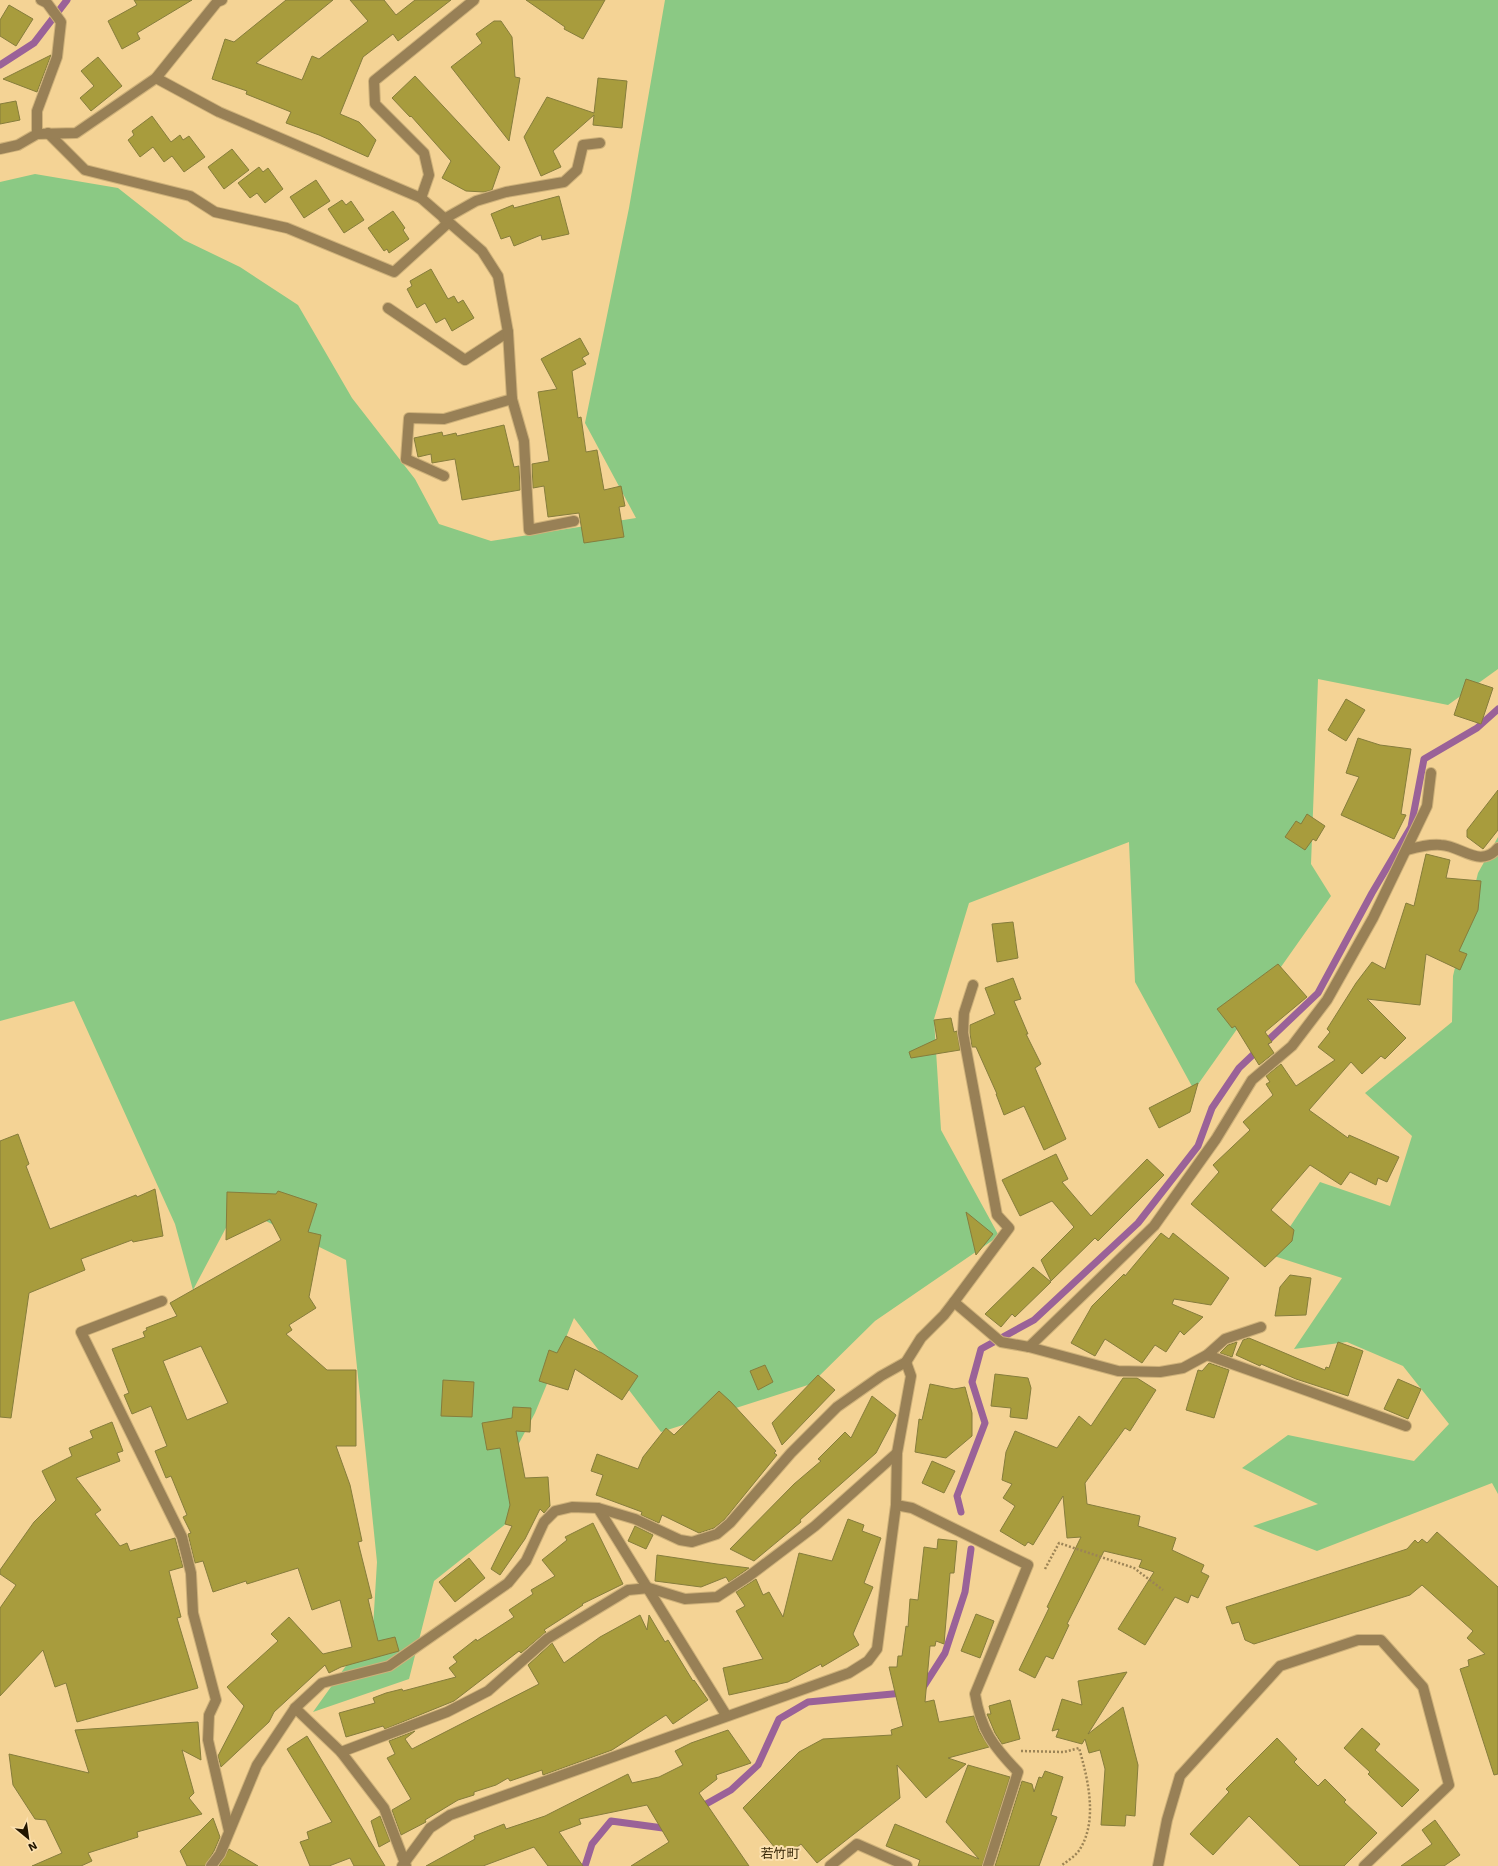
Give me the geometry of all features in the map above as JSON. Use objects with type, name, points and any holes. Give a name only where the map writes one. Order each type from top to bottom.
[{"type":"street","points":[[37,134],[37,111],[57,57],[61,22],[47,3],[41,0]]},
{"type":"street","points":[[0,148],[18,145],[37,134],[76,133],[156,78],[217,2],[222,0]]},
{"type":"street","points":[[421,198],[429,175],[424,153],[375,104],[374,80],[474,0]]},
{"type":"street","points":[[156,78],[219,112],[421,198],[482,251],[498,276],[508,332],[512,399],[524,441],[529,530],[574,521]]},
{"type":"street","points":[[48,133],[84,170],[190,196],[216,212],[287,228],[394,272],[446,221],[476,201],[506,192],[564,182],[577,170],[583,145],[600,144]]},
{"type":"street","points":[[388,308],[465,360],[508,332]]},
{"type":"street","points":[[444,476],[406,458],[409,418],[444,419],[512,399]]},
{"type":"street","points":[[1029,1347],[1154,1226],[1216,1139],[1252,1080],[1292,1046],[1327,1000],[1373,918],[1427,806],[1430,773]]},
{"type":"street","points":[[1407,850],[1421,846],[1442,845],[1479,858],[1493,853],[1498,848]]},
{"type":"street","points":[[211,1866],[220,1854],[257,1765],[295,1708],[322,1683],[389,1666],[508,1583],[526,1561],[544,1522],[555,1511],[572,1507],[598,1508],[635,1519],[680,1540],[692,1542],[717,1534],[730,1523],[791,1453],[837,1407],[881,1376],[906,1362],[921,1338],[944,1315],[1009,1228],[997,1215],[963,1033],[964,1013],[973,985]]},
{"type":"street","points":[[162,1301],[81,1332],[182,1537],[191,1573],[193,1613],[216,1700],[210,1715],[208,1740],[229,1831]]},
{"type":"street","points":[[954,1302],[1001,1342],[1029,1347],[1118,1371],[1160,1372],[1183,1368],[1207,1355],[1225,1339],[1261,1327]]},
{"type":"street","points":[[1207,1355],[1406,1426]]},
{"type":"street","points":[[404,1865],[430,1828],[450,1815],[726,1715],[849,1673],[868,1661],[877,1649],[896,1505],[897,1453],[910,1376],[906,1362]]},
{"type":"street","points":[[341,1752],[447,1712],[488,1691],[547,1639],[628,1590],[649,1588],[685,1599],[717,1597],[749,1576],[815,1526],[897,1453]]},
{"type":"street","points":[[896,1505],[912,1508],[1028,1565],[975,1694],[978,1712],[990,1740],[997,1750],[1018,1772],[988,1866]]},
{"type":"street","points":[[598,1508],[649,1588],[726,1715]]},
{"type":"street","points":[[1158,1866],[1167,1820],[1180,1776],[1280,1666],[1358,1640],[1381,1640],[1423,1687],[1448,1785],[1364,1866]]},
{"type":"street","points":[[295,1708],[341,1752],[384,1808],[404,1865]]},
{"type":"street","points":[[830,1866],[857,1844],[907,1866]]},
{"type":"path","points":[[1059,1543],[1134,1568],[1163,1590]]},
{"type":"path","points":[[997,1750],[1064,1752],[1079,1748],[1088,1778],[1090,1825],[1079,1850],[1062,1866]]},
{"type":"green space","points":[[665,0],[1498,0],[1498,669],[1448,705],[1318,679],[1311,864],[1331,896],[1194,1090],[1135,982],[1129,842],[969,903],[934,1019],[941,1130],[999,1236],[875,1321],[811,1384],[661,1432],[574,1318],[535,1413],[508,1464],[517,1515],[434,1581],[409,1679],[313,1712],[373,1628],[377,1562],[346,1260],[237,1207],[193,1290],[175,1224],[74,1001],[0,1021],[0,182],[35,174],[118,188],[184,240],[240,267],[298,305],[352,398],[415,479],[439,524],[491,541],[636,518],[585,423],[629,208]]},
{"type":"green space","points":[[1498,837],[1498,1494],[1492,1483],[1317,1551],[1253,1526],[1318,1504],[1242,1468],[1288,1435],[1414,1461],[1449,1424],[1403,1366],[1347,1342],[1294,1349],[1342,1278],[1271,1255],[1320,1182],[1390,1206],[1412,1136],[1365,1093],[1452,1022],[1453,976],[1478,873]]},
{"type":"building","points":[[134,0],[192,0],[137,33],[140,39],[122,49],[108,21],[137,5]]},
{"type":"building","points":[[286,0],[333,0],[256,63],[302,80],[312,56],[319,59],[368,21],[350,0],[384,0],[396,15],[415,0],[451,0],[398,41],[393,34],[363,57],[340,114],[359,122],[376,140],[368,157],[319,135],[286,123],[291,112],[246,94],[247,91],[212,79],[225,39],[234,42]]},
{"type":"building","points":[[526,0],[605,0],[583,39],[564,29],[565,27]]},
{"type":"building","points":[[9,5],[33,19],[16,46],[0,36],[0,20]]},
{"type":"building","points":[[494,21],[501,21],[512,37],[515,77],[520,78],[509,141],[451,67],[482,43],[476,34]]},
{"type":"building","points":[[51,55],[37,92],[3,79]]},
{"type":"building","points":[[98,57],[122,86],[91,111],[80,98],[94,86],[81,71]]},
{"type":"building","points":[[415,76],[500,167],[492,190],[484,192],[466,191],[442,178],[451,161],[411,116],[410,117],[392,98]]},
{"type":"building","points":[[598,78],[627,81],[622,128],[593,125],[594,115],[553,151],[561,167],[541,176],[524,137],[547,97],[594,113]]},
{"type":"building","points":[[16,101],[20,120],[0,124],[0,104]]},
{"type":"building","points":[[152,116],[171,142],[180,135],[183,140],[189,136],[205,157],[184,172],[172,156],[164,162],[153,147],[140,157],[128,140],[134,135],[132,131]]},
{"type":"building","points":[[232,149],[249,170],[224,189],[208,167]]},
{"type":"building","points":[[259,167],[263,172],[268,168],[283,189],[265,203],[257,193],[250,198],[238,183]]},
{"type":"building","points":[[316,180],[330,201],[304,218],[290,197]]},
{"type":"building","points":[[559,196],[569,234],[542,240],[541,235],[514,246],[510,236],[501,239],[491,214],[513,205],[514,208]]},
{"type":"building","points":[[342,200],[346,205],[351,201],[364,220],[344,233],[328,209]]},
{"type":"building","points":[[393,211],[405,228],[403,230],[409,239],[389,253],[387,249],[384,251],[368,228]]},
{"type":"building","points":[[431,269],[448,299],[454,296],[458,303],[463,300],[474,318],[452,331],[445,318],[436,323],[425,303],[417,308],[407,289],[412,286],[410,281]]},
{"type":"building","points":[[580,338],[589,354],[582,358],[586,364],[572,371],[578,418],[581,417],[586,452],[597,450],[604,490],[621,486],[625,506],[619,507],[624,537],[584,543],[579,513],[548,517],[544,486],[533,488],[532,464],[549,461],[538,392],[557,389],[541,359]]},
{"type":"building","points":[[504,425],[514,467],[519,466],[520,490],[462,500],[455,459],[432,463],[431,454],[418,457],[414,438],[442,432],[443,436],[456,433],[457,436]]},
{"type":"building","points":[[1466,679],[1493,688],[1481,724],[1454,715]]},
{"type":"building","points":[[1346,699],[1365,710],[1346,741],[1328,730]]},
{"type":"building","points":[[1358,738],[1380,745],[1411,749],[1401,814],[1406,815],[1394,839],[1341,815],[1359,777],[1346,773]]},
{"type":"building","points":[[1498,790],[1498,830],[1483,849],[1467,837],[1467,830]]},
{"type":"building","points":[[1307,814],[1325,826],[1316,841],[1313,839],[1305,850],[1285,837],[1296,821],[1301,824]]},
{"type":"building","points":[[1426,854],[1450,860],[1446,878],[1481,881],[1478,910],[1459,951],[1467,954],[1460,970],[1426,954],[1420,1005],[1367,999],[1406,1038],[1385,1059],[1381,1056],[1362,1074],[1351,1062],[1309,1110],[1348,1138],[1349,1135],[1399,1157],[1387,1182],[1378,1178],[1376,1185],[1350,1172],[1341,1185],[1310,1165],[1271,1210],[1294,1230],[1292,1241],[1265,1267],[1191,1204],[1219,1172],[1213,1165],[1250,1130],[1243,1122],[1273,1095],[1266,1084],[1270,1082],[1266,1076],[1281,1064],[1296,1086],[1335,1060],[1318,1047],[1330,1032],[1327,1029],[1356,983],[1372,962],[1385,969],[1406,903],[1414,906]]},
{"type":"building","points":[[1013,922],[1018,958],[997,962],[992,924]]},
{"type":"building","points":[[1278,964],[1307,997],[1265,1032],[1272,1042],[1268,1044],[1274,1053],[1259,1065],[1235,1026],[1232,1028],[1217,1009]]},
{"type":"building","points":[[1013,978],[1021,999],[1014,1001],[1028,1034],[1026,1034],[1041,1064],[1035,1068],[1066,1139],[1044,1150],[1024,1106],[1004,1115],[997,1094],[976,1047],[972,1047],[970,1025],[995,1014],[985,988]]},
{"type":"building","points":[[951,1018],[954,1032],[957,1031],[960,1050],[911,1058],[909,1052],[937,1039],[934,1020]]},
{"type":"building","points":[[1198,1083],[1190,1112],[1159,1128],[1149,1108]]},
{"type":"building","points":[[18,1134],[29,1164],[26,1166],[50,1229],[155,1189],[163,1236],[133,1242],[132,1240],[81,1259],[85,1270],[29,1293],[11,1418],[0,1417],[0,1141]]},
{"type":"building","points":[[1056,1154],[1068,1179],[1062,1182],[1091,1216],[1147,1159],[1164,1175],[1098,1241],[1095,1238],[1051,1281],[1041,1260],[1074,1227],[1052,1201],[1020,1216],[1002,1180]]},
{"type":"building","points":[[278,1191],[317,1204],[308,1232],[321,1235],[309,1297],[316,1308],[289,1325],[292,1330],[286,1334],[327,1370],[356,1370],[356,1446],[336,1446],[350,1485],[362,1541],[358,1542],[372,1598],[368,1599],[378,1641],[395,1637],[399,1651],[341,1667],[329,1673],[325,1665],[274,1712],[269,1722],[221,1767],[218,1756],[244,1706],[227,1687],[278,1641],[271,1634],[289,1617],[323,1654],[352,1647],[340,1600],[312,1610],[298,1568],[247,1584],[246,1581],[213,1592],[203,1561],[195,1563],[188,1534],[191,1533],[183,1517],[187,1515],[171,1476],[166,1478],[155,1451],[167,1446],[151,1406],[132,1414],[124,1395],[129,1393],[112,1349],[145,1337],[143,1332],[147,1330],[146,1328],[177,1316],[170,1303],[281,1240],[270,1219],[226,1240],[227,1192],[276,1194]],"holes":[[[201,1346],[228,1403],[187,1420],[163,1361]]]},
{"type":"building","points":[[966,1212],[993,1234],[976,1255]]},
{"type":"building","points":[[1161,1233],[1169,1239],[1173,1233],[1229,1278],[1211,1305],[1174,1299],[1172,1304],[1203,1317],[1184,1335],[1180,1331],[1166,1352],[1155,1345],[1142,1363],[1105,1339],[1095,1356],[1071,1343],[1092,1306],[1124,1274],[1125,1276]]},
{"type":"building","points":[[1033,1267],[1051,1282],[1015,1317],[1012,1314],[1001,1327],[985,1314]]},
{"type":"building","points":[[1290,1275],[1311,1278],[1306,1315],[1275,1316],[1280,1287]]},
{"type":"building","points":[[566,1336],[602,1353],[638,1376],[622,1400],[575,1369],[568,1390],[539,1381],[549,1350],[557,1353]]},
{"type":"building","points":[[1249,1338],[1325,1370],[1326,1367],[1329,1368],[1338,1342],[1363,1351],[1348,1396],[1296,1379],[1261,1364],[1260,1366],[1236,1355],[1243,1340]]},
{"type":"building","points":[[1237,1342],[1232,1357],[1220,1353],[1228,1345]]},
{"type":"building","points":[[1209,1363],[1229,1370],[1214,1418],[1186,1410],[1198,1370],[1202,1371]]},
{"type":"building","points":[[765,1365],[773,1382],[758,1390],[750,1371]]},
{"type":"building","points":[[995,1374],[1028,1378],[1031,1388],[1027,1419],[1010,1417],[1011,1408],[991,1406]]},
{"type":"building","points":[[818,1375],[835,1390],[782,1445],[772,1423]]},
{"type":"building","points":[[1123,1378],[1137,1378],[1156,1390],[1130,1431],[1125,1428],[1085,1483],[1087,1504],[1140,1516],[1138,1526],[1176,1538],[1172,1550],[1204,1565],[1201,1572],[1209,1576],[1198,1598],[1191,1595],[1188,1603],[1175,1597],[1145,1645],[1118,1629],[1154,1572],[1139,1567],[1142,1560],[1104,1551],[1067,1624],[1069,1625],[1053,1659],[1046,1656],[1035,1678],[1019,1670],[1049,1608],[1047,1607],[1081,1537],[1067,1538],[1063,1496],[1033,1545],[1028,1542],[1025,1546],[1000,1531],[1015,1506],[1003,1498],[1012,1484],[1002,1480],[1006,1452],[1015,1431],[1057,1448],[1079,1416],[1091,1426]]},
{"type":"building","points":[[1398,1379],[1421,1389],[1408,1419],[1384,1409]]},
{"type":"building","points":[[443,1380],[474,1382],[472,1417],[441,1416]]},
{"type":"building","points":[[930,1384],[954,1389],[965,1387],[972,1413],[972,1436],[946,1458],[915,1452],[919,1419],[922,1420]]},
{"type":"building","points":[[719,1391],[776,1451],[774,1453],[777,1455],[724,1520],[714,1528],[699,1533],[662,1515],[659,1523],[641,1515],[642,1512],[596,1495],[603,1475],[591,1471],[597,1454],[638,1469],[643,1457],[666,1428],[674,1435]]},
{"type":"building","points":[[872,1396],[896,1415],[876,1453],[800,1520],[801,1522],[754,1561],[730,1549],[794,1484],[821,1461],[818,1459],[845,1432],[851,1438]]},
{"type":"building","points":[[513,1407],[531,1408],[530,1432],[516,1431],[525,1478],[548,1477],[550,1506],[544,1513],[540,1509],[525,1539],[500,1575],[491,1569],[512,1526],[505,1524],[510,1505],[500,1448],[487,1450],[482,1423],[512,1418]]},
{"type":"building","points":[[112,1422],[123,1451],[117,1453],[120,1461],[76,1478],[101,1510],[95,1514],[120,1546],[127,1543],[130,1551],[175,1538],[183,1567],[169,1571],[181,1617],[177,1618],[198,1688],[77,1722],[66,1683],[55,1687],[43,1650],[0,1696],[0,1608],[16,1585],[0,1574],[0,1570],[34,1522],[56,1500],[42,1471],[72,1456],[69,1448],[93,1438],[90,1431]]},
{"type":"building","points":[[932,1461],[955,1471],[944,1493],[922,1483]]},
{"type":"building","points":[[848,1519],[864,1525],[862,1531],[881,1538],[864,1583],[873,1587],[853,1634],[859,1645],[822,1667],[821,1664],[788,1682],[729,1695],[723,1668],[763,1659],[736,1611],[745,1606],[736,1592],[756,1579],[763,1595],[769,1592],[783,1617],[799,1553],[832,1561]]},
{"type":"building","points":[[593,1523],[623,1584],[582,1604],[583,1605],[544,1630],[546,1632],[521,1653],[519,1651],[454,1701],[385,1729],[383,1726],[346,1737],[339,1713],[375,1703],[373,1698],[386,1693],[402,1689],[403,1691],[456,1677],[449,1668],[457,1662],[453,1657],[476,1639],[477,1641],[514,1617],[509,1610],[533,1594],[531,1590],[555,1576],[542,1560],[567,1540],[565,1537]]},
{"type":"building","points":[[635,1526],[653,1535],[646,1549],[628,1541]]},
{"type":"building","points":[[1437,1532],[1498,1587],[1498,1774],[1494,1775],[1460,1669],[1469,1666],[1468,1660],[1485,1654],[1467,1638],[1473,1631],[1422,1585],[1410,1595],[1254,1644],[1245,1640],[1239,1622],[1232,1624],[1226,1607],[1407,1549],[1415,1540],[1418,1543],[1422,1539],[1427,1543]]},
{"type":"building","points":[[938,1539],[957,1541],[954,1573],[950,1573],[944,1644],[936,1641],[935,1646],[930,1646],[925,1702],[934,1700],[939,1722],[974,1716],[979,1731],[989,1747],[948,1758],[966,1764],[926,1798],[897,1765],[900,1798],[817,1863],[801,1844],[783,1858],[743,1808],[799,1752],[823,1739],[892,1735],[891,1730],[903,1726],[889,1667],[897,1667],[898,1656],[902,1656],[906,1626],[908,1627],[910,1599],[918,1600],[924,1547],[937,1549]]},
{"type":"building","points":[[657,1555],[749,1568],[729,1582],[726,1577],[701,1587],[655,1581]]},
{"type":"building","points":[[469,1558],[485,1578],[455,1602],[439,1582]]},
{"type":"building","points":[[976,1614],[994,1621],[980,1658],[961,1651]]},
{"type":"building","points":[[640,1615],[647,1630],[649,1615],[665,1642],[668,1640],[693,1681],[694,1680],[708,1700],[673,1724],[666,1715],[612,1750],[543,1775],[542,1770],[510,1781],[508,1778],[496,1785],[474,1792],[474,1795],[458,1800],[425,1820],[426,1822],[401,1835],[392,1810],[411,1799],[387,1758],[395,1754],[389,1741],[415,1731],[405,1739],[412,1749],[539,1684],[528,1665],[552,1643],[564,1663],[600,1637]]},
{"type":"building","points":[[1127,1672],[1088,1734],[1123,1707],[1138,1765],[1135,1816],[1126,1815],[1125,1826],[1101,1825],[1105,1769],[1100,1750],[1089,1753],[1085,1739],[1082,1744],[1056,1737],[1059,1729],[1052,1731],[1062,1699],[1082,1705],[1078,1681]]},
{"type":"building","points":[[1010,1700],[1020,1739],[1002,1744],[995,1733],[987,1714],[991,1714],[989,1706]]},
{"type":"building","points":[[198,1722],[201,1760],[182,1750],[194,1793],[189,1798],[202,1814],[137,1832],[138,1837],[88,1853],[92,1861],[81,1866],[32,1866],[62,1853],[46,1820],[35,1819],[13,1785],[9,1754],[89,1773],[75,1730]]},
{"type":"building","points":[[1362,1728],[1380,1744],[1375,1750],[1419,1790],[1402,1807],[1368,1774],[1370,1772],[1344,1748]]},
{"type":"building","points":[[728,1730],[751,1763],[716,1775],[717,1779],[699,1793],[749,1866],[631,1866],[669,1842],[647,1805],[579,1819],[581,1824],[559,1832],[583,1866],[548,1866],[534,1847],[483,1866],[426,1866],[475,1839],[474,1836],[504,1824],[506,1829],[545,1816],[628,1774],[632,1783],[659,1777],[683,1765],[675,1751],[691,1743]]},
{"type":"building","points":[[307,1736],[385,1866],[354,1866],[350,1858],[329,1866],[310,1866],[300,1842],[309,1839],[307,1832],[332,1822],[287,1749]]},
{"type":"building","points":[[1277,1738],[1297,1759],[1294,1762],[1318,1786],[1325,1779],[1346,1800],[1344,1802],[1377,1833],[1344,1866],[1300,1866],[1249,1816],[1213,1855],[1190,1834],[1229,1792],[1226,1789]]},
{"type":"building","points":[[968,1765],[1010,1777],[982,1866],[918,1866],[920,1860],[886,1846],[895,1824],[979,1859],[946,1822]]},
{"type":"building","points":[[1045,1771],[1063,1777],[1051,1815],[1057,1817],[1039,1866],[995,1866],[1022,1781],[1032,1784],[1034,1792],[1039,1777],[1042,1778]]},
{"type":"building","points":[[380,1816],[390,1841],[379,1847],[371,1821]]},
{"type":"building","points":[[213,1818],[220,1837],[214,1851],[205,1866],[187,1866],[180,1851]]},
{"type":"building","points":[[1435,1820],[1460,1855],[1444,1866],[1401,1866],[1432,1844],[1422,1830]]},
{"type":"building","points":[[229,1849],[258,1866],[219,1866]]},
{"type":"waterway","points":[[0,65],[34,43],[67,0]]},
{"type":"waterway","points":[[961,1512],[957,1496],[985,1423],[972,1382],[981,1349],[1034,1320],[1138,1223],[1198,1146],[1212,1108],[1239,1068],[1318,993],[1372,893],[1411,827],[1424,759],[1477,728],[1498,709]]},
{"type":"waterway","points":[[922,1689],[945,1653],[965,1592],[971,1549]]},
{"type":"waterway","points":[[699,1808],[731,1790],[758,1765],[779,1719],[808,1702],[903,1693]]},
{"type":"waterway","points":[[585,1866],[592,1844],[611,1821],[663,1828],[669,1825]]},
{"type":"district","name":"若竹町","points":[[780,1853]]}]
